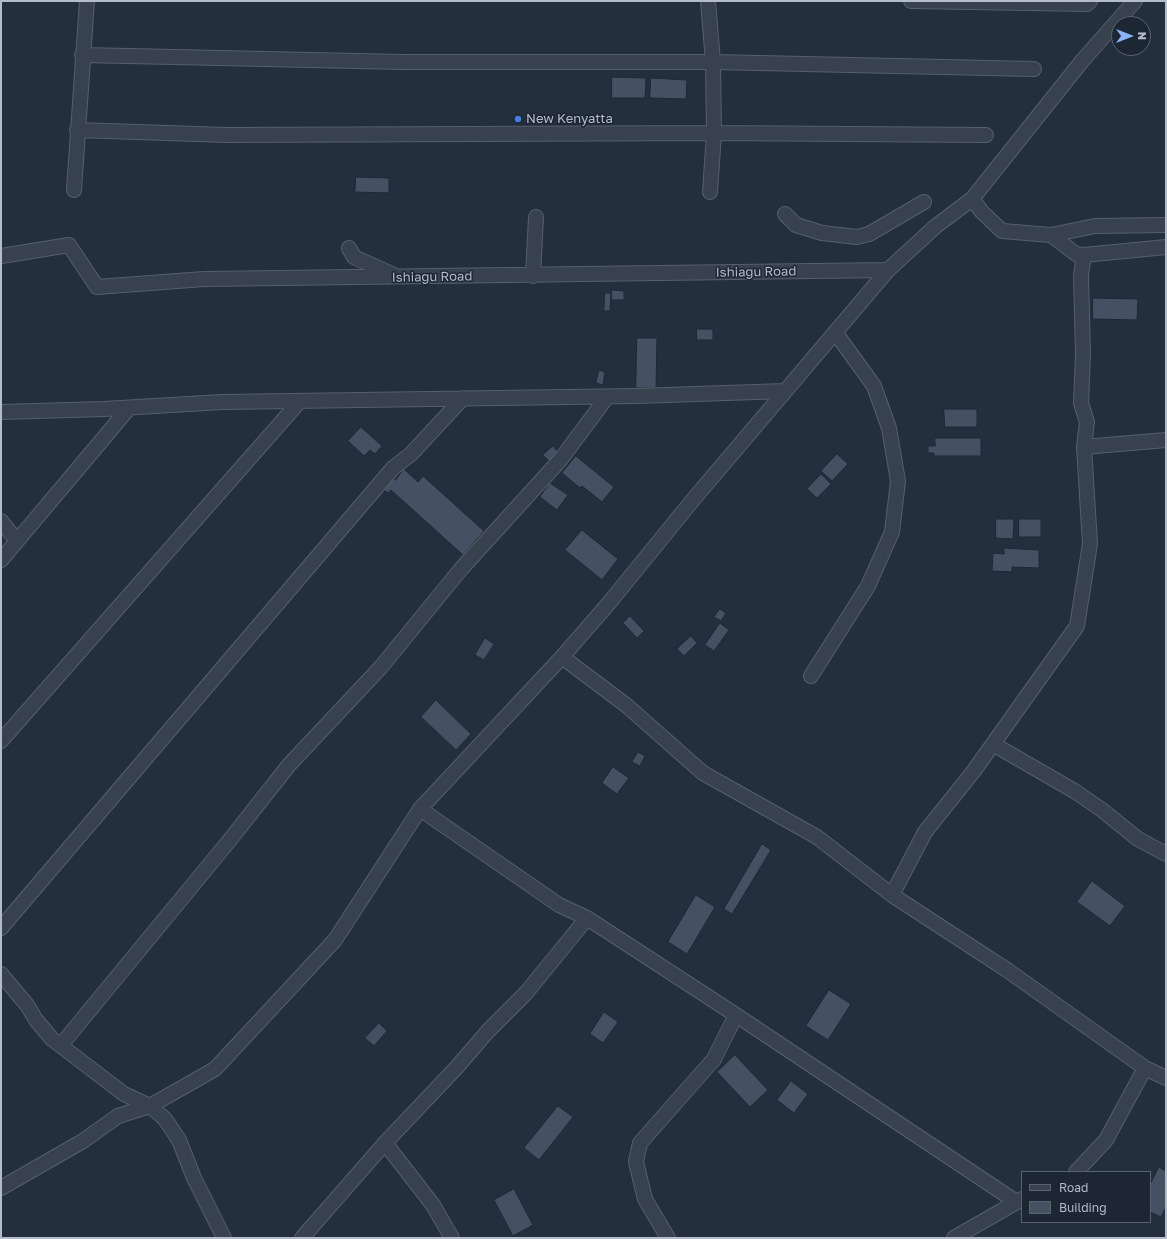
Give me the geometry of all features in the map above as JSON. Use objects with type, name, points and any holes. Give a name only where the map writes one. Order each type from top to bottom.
[{"type":"street","points":[[74,190],[82,55],[87,1]]},
{"type":"street","points":[[708,1],[713,62],[714,132],[710,192]]},
{"type":"street","points":[[911,1],[1087,4],[1090,1]]},
{"type":"street","points":[[1,1188],[83,1141],[118,1116],[150,1106],[215,1069],[335,940],[420,809],[562,657],[609,603],[692,501],[888,270],[936,226],[972,199],[1082,61],[1135,1]]},
{"type":"street","points":[[82,55],[403,62],[713,62],[1034,69]]},
{"type":"street","points":[[77,130],[226,135],[714,132],[986,135]]},
{"type":"street","points":[[972,199],[982,212],[1002,231],[1051,235],[1095,226],[1166,225]]},
{"type":"street","points":[[785,214],[796,225],[822,233],[857,237],[869,234],[924,202]]},
{"type":"street","points":[[533,276],[536,217]]},
{"type":"street","points":[[1051,235],[1076,254],[1084,255],[1166,247]]},
{"type":"street","name":"Ishiagu Road","points":[[1,256],[69,245],[97,287],[204,279],[533,276],[888,270]]},
{"type":"street","points":[[349,248],[354,258],[400,277]]},
{"type":"street","points":[[892,894],[925,832],[973,772],[1077,626],[1090,544],[1084,447],[1088,422],[1081,403],[1083,354],[1081,276],[1084,255]]},
{"type":"street","points":[[811,676],[868,586],[889,539],[892,532],[898,480],[889,428],[874,386],[835,332]]},
{"type":"street","points":[[5,412],[129,408],[222,402],[607,397],[785,391]]},
{"type":"street","points":[[61,1045],[229,841],[289,765],[381,667],[461,569],[561,459],[607,397]]},
{"type":"street","points":[[1,928],[372,495],[393,468],[411,454],[463,398]]},
{"type":"street","points":[[1,741],[300,401]]},
{"type":"street","points":[[1,560],[129,408]]},
{"type":"street","points":[[1084,447],[1166,440]]},
{"type":"street","points":[[1,521],[17,541]]},
{"type":"street","points":[[562,657],[626,705],[703,773],[817,837],[892,894],[1007,970],[1145,1068],[1166,1078]]},
{"type":"street","points":[[993,744],[1076,792],[1102,810],[1138,839],[1166,854]]},
{"type":"street","points":[[420,809],[559,905],[588,918],[1018,1200],[954,1238]]},
{"type":"street","points":[[302,1238],[385,1143],[458,1067],[488,1031],[526,993],[588,918]]},
{"type":"street","points":[[2,976],[27,1005],[36,1020],[52,1039],[124,1094],[150,1106],[165,1118],[179,1140],[194,1178],[224,1238]]},
{"type":"street","points":[[668,1238],[644,1199],[636,1162],[640,1142],[714,1059],[736,1015]]},
{"type":"street","points":[[1077,1171],[1106,1140],[1145,1068]]},
{"type":"street","points":[[385,1143],[434,1205],[452,1238]]},
{"type":"building","points":[[612,77],[646,78],[645,98],[612,98]]},
{"type":"building","points":[[651,78],[687,80],[686,99],[650,98]]},
{"type":"building","points":[[356,177],[389,178],[389,193],[355,192]]},
{"type":"building","points":[[612,290],[624,291],[624,300],[612,300]]},
{"type":"building","points":[[605,293],[611,293],[610,311],[604,311]]},
{"type":"building","points":[[1093,298],[1138,299],[1137,320],[1093,319]]},
{"type":"building","points":[[697,329],[713,329],[713,340],[697,340]]},
{"type":"building","points":[[637,338],[657,338],[656,388],[636,388]]},
{"type":"building","points":[[599,370],[605,372],[603,385],[596,383]]},
{"type":"building","points":[[944,409],[977,409],[977,427],[945,427]]},
{"type":"building","points":[[361,427],[382,446],[375,454],[370,450],[364,456],[348,441]]},
{"type":"building","points":[[935,438],[981,438],[981,456],[934,456],[934,453],[928,453],[928,446],[935,446]]},
{"type":"building","points":[[553,446],[559,453],[550,462],[543,455]]},
{"type":"building","points":[[837,454],[848,464],[832,481],[821,471]]},
{"type":"building","points":[[576,456],[614,487],[602,502],[582,486],[580,488],[562,473]]},
{"type":"building","points":[[404,469],[418,482],[423,476],[484,531],[463,555],[391,490],[388,493],[380,487],[390,476],[395,480]]},
{"type":"building","points":[[821,474],[831,484],[817,498],[807,489]]},
{"type":"building","points":[[550,483],[568,495],[557,510],[540,497]]},
{"type":"building","points":[[996,519],[1014,519],[1013,539],[996,538]]},
{"type":"building","points":[[1019,519],[1041,519],[1041,537],[1019,537]]},
{"type":"building","points":[[582,530],[618,559],[602,580],[565,550]]},
{"type":"building","points":[[1004,548],[1039,550],[1039,568],[1012,567],[1012,572],[992,571],[993,553],[1004,554]]},
{"type":"building","points":[[720,609],[726,613],[721,621],[714,617]]},
{"type":"building","points":[[630,616],[644,631],[637,638],[623,623]]},
{"type":"building","points":[[720,623],[729,630],[714,651],[705,645]]},
{"type":"building","points":[[691,636],[697,643],[684,656],[677,649]]},
{"type":"building","points":[[485,638],[494,644],[484,660],[475,655]]},
{"type":"building","points":[[436,700],[471,734],[456,750],[421,717]]},
{"type":"building","points":[[638,752],[645,756],[640,766],[632,762]]},
{"type":"building","points":[[613,767],[629,778],[617,794],[602,783]]},
{"type":"building","points":[[762,844],[771,850],[732,914],[724,909]]},
{"type":"building","points":[[1092,881],[1125,906],[1110,926],[1077,902]]},
{"type":"building","points":[[696,895],[715,907],[687,954],[668,942]]},
{"type":"building","points":[[829,990],[851,1004],[828,1040],[806,1026]]},
{"type":"building","points":[[604,1012],[618,1022],[603,1043],[590,1034]]},
{"type":"building","points":[[379,1023],[387,1031],[374,1046],[365,1038]]},
{"type":"building","points":[[735,1055],[768,1090],[750,1107],[717,1072]]},
{"type":"building","points":[[791,1081],[808,1094],[794,1113],[777,1100]]},
{"type":"building","points":[[558,1106],[573,1117],[539,1160],[524,1148]]},
{"type":"building","points":[[1159,1167],[1166,1171],[1166,1207],[1161,1217],[1151,1212],[1151,1183]]},
{"type":"building","points":[[514,1189],[533,1225],[513,1236],[494,1200]]},
{"type":"place","name":"New Kenyatta","points":[[518,119]]}]
